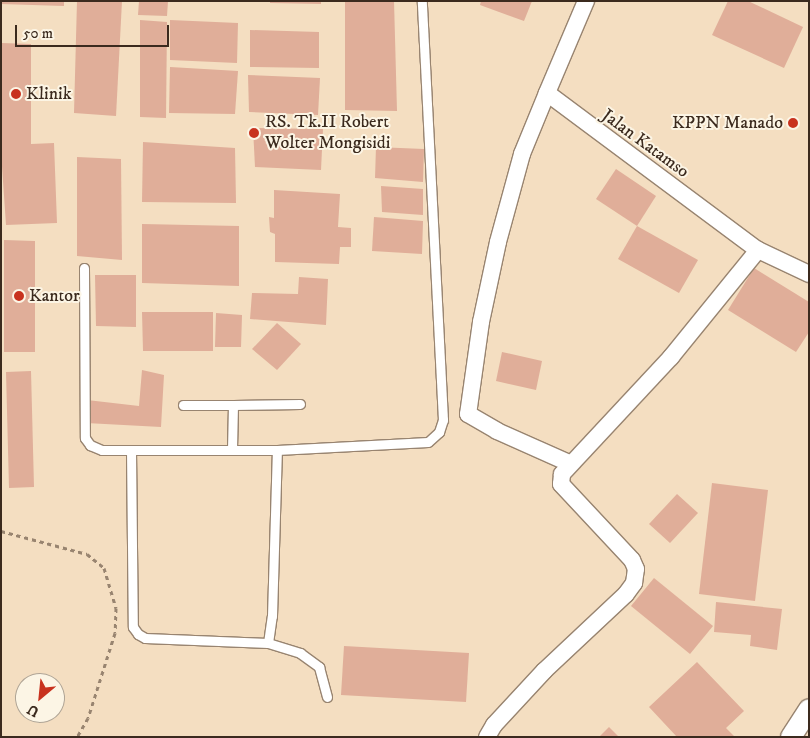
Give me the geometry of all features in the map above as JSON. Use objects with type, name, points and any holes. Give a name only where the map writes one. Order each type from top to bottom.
[{"type":"street","points":[[569,463],[497,431],[468,414],[481,322],[498,242],[522,154],[586,1]]},
{"type":"street","name":"Jalan Katamso","points":[[547,93],[758,250],[809,274]]},
{"type":"street","points":[[487,737],[494,725],[544,671],[626,594],[634,583],[636,569],[632,560],[561,484],[562,474],[569,463],[671,357],[758,250]]},
{"type":"street","points":[[791,737],[809,709]]},
{"type":"lane","points":[[84,268],[85,438],[90,446],[102,450],[277,450],[428,442],[439,432],[443,420],[422,1]]},
{"type":"lane","points":[[183,405],[300,404]]},
{"type":"lane","points":[[232,449],[233,405]]},
{"type":"lane","points":[[131,450],[133,627],[138,634],[146,638],[268,643],[300,653],[319,667],[327,697]]},
{"type":"lane","points":[[268,643],[272,616],[277,450]]},
{"type":"path","points":[[1,531],[87,554],[104,568],[116,608],[115,633],[88,718],[77,737]]},
{"type":"building","points":[[1,1],[64,1],[64,6],[1,4]]},
{"type":"building","points":[[77,1],[122,1],[116,116],[74,113]]},
{"type":"building","points":[[139,1],[168,1],[167,16],[138,15]]},
{"type":"building","points":[[270,1],[321,1],[321,4],[270,3]]},
{"type":"building","points":[[345,1],[394,1],[397,111],[345,110]]},
{"type":"building","points":[[481,1],[532,1],[524,21],[480,5]]},
{"type":"building","points":[[728,1],[748,1],[803,27],[784,68],[712,35]]},
{"type":"building","points":[[140,20],[167,22],[166,118],[140,117]]},
{"type":"building","points":[[170,20],[238,23],[237,63],[170,60]]},
{"type":"building","points":[[250,30],[319,32],[319,68],[250,67]]},
{"type":"building","name":"Klinik","points":[[2,43],[31,44],[31,144],[54,143],[57,223],[6,225],[1,152]]},
{"type":"building","points":[[170,67],[238,71],[235,114],[169,113]]},
{"type":"building","points":[[248,75],[320,78],[318,115],[249,112]]},
{"type":"building","points":[[253,128],[323,129],[321,170],[255,167]]},
{"type":"building","points":[[143,142],[235,148],[236,203],[142,202]]},
{"type":"building","points":[[376,147],[424,149],[423,182],[375,178]]},
{"type":"building","points":[[77,157],[121,159],[122,260],[77,256]]},
{"type":"building","points":[[616,169],[656,196],[637,226],[596,199]]},
{"type":"building","points":[[381,186],[423,189],[423,215],[382,212]]},
{"type":"building","points":[[274,190],[340,194],[338,227],[351,228],[351,247],[340,247],[339,264],[275,262],[275,234],[270,232],[269,217],[274,218]]},
{"type":"building","points":[[374,217],[423,221],[422,254],[372,251]]},
{"type":"building","points":[[142,224],[239,226],[239,286],[142,283]]},
{"type":"building","points":[[637,226],[698,260],[679,293],[618,259]]},
{"type":"building","name":"Kantor","points":[[4,240],[35,241],[35,352],[4,352]]},
{"type":"building","points":[[754,268],[809,302],[809,332],[796,352],[728,310]]},
{"type":"building","points":[[95,275],[136,275],[136,327],[96,326]]},
{"type":"building","points":[[299,277],[328,279],[326,325],[250,319],[252,293],[298,294]]},
{"type":"building","points":[[142,312],[213,312],[213,351],[143,351]]},
{"type":"building","points":[[216,313],[242,315],[241,347],[215,347]]},
{"type":"building","points":[[277,323],[301,344],[277,370],[252,349]]},
{"type":"building","points":[[502,352],[542,361],[536,390],[496,381]]},
{"type":"building","points":[[142,370],[164,375],[161,427],[86,423],[87,400],[139,406]]},
{"type":"building","points":[[31,371],[34,487],[9,488],[6,372]]},
{"type":"building","points":[[712,483],[768,490],[755,601],[699,594]]},
{"type":"building","points":[[677,494],[698,513],[670,543],[649,524]]},
{"type":"building","points":[[654,578],[713,626],[690,654],[631,606]]},
{"type":"building","points":[[716,602],[782,609],[777,650],[750,646],[751,635],[714,632]]},
{"type":"building","points":[[344,646],[469,653],[466,702],[341,695]]},
{"type":"building","points":[[697,662],[744,711],[726,728],[735,737],[677,737],[649,707]]},
{"type":"building","points":[[609,727],[619,737],[599,737]]},
{"type":"place","name":"Klinik","points":[[16,94]]},
{"type":"place","name":"KPPN Manado","points":[[793,123]]},
{"type":"place","name":"RS. Tk.II Robert Wolter Mongisidi","points":[[254,133]]},
{"type":"place","name":"Kantor","points":[[19,296]]}]
